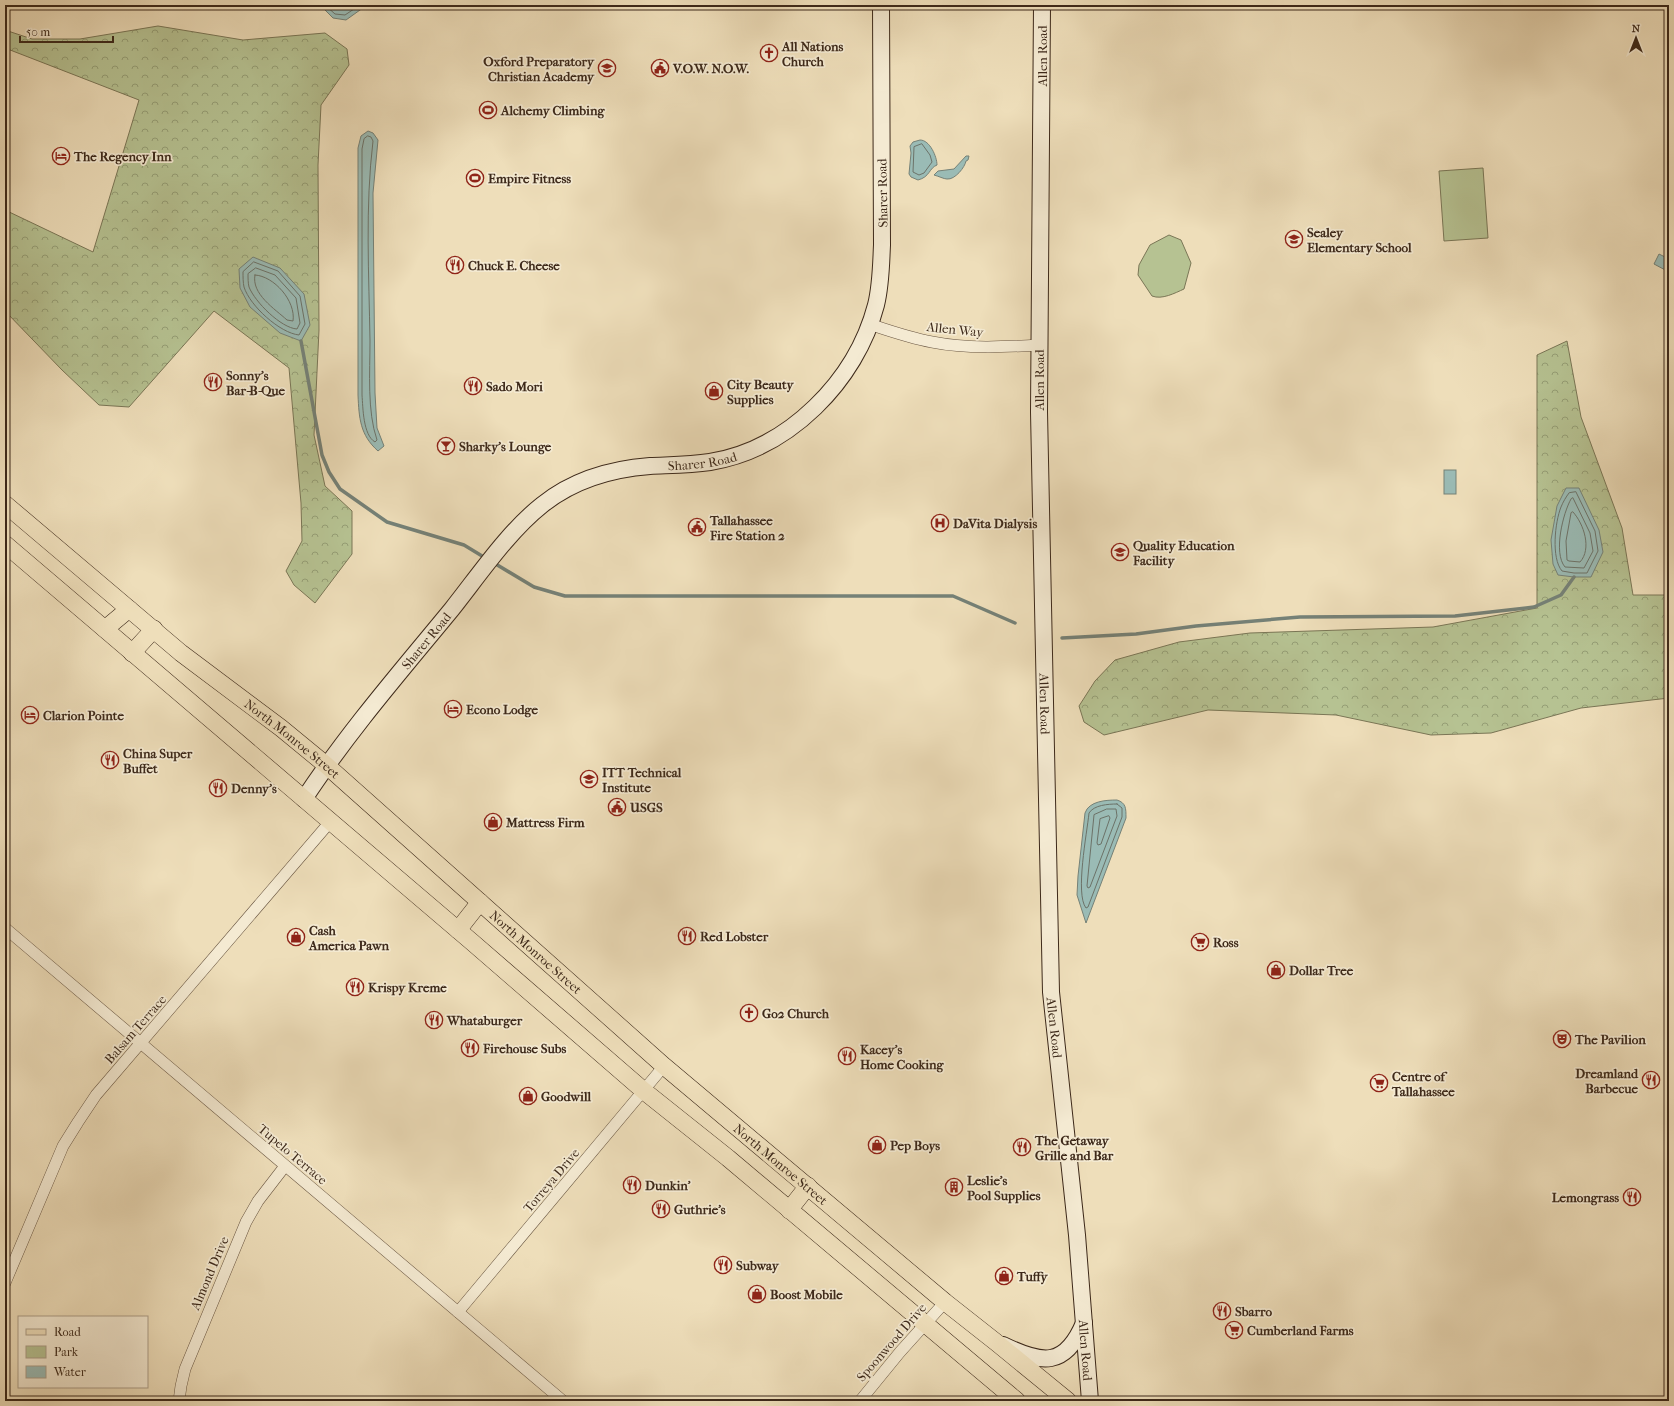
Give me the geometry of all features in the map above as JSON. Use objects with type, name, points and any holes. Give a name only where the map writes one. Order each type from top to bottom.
[{"type":"main road","name":"North Monroe Street","points":[[5,504],[154,629],[180,653],[281,728],[326,765],[664,1066],[945,1302],[998,1343],[1068,1401]]},
{"type":"main road","points":[[5,544],[458,930],[644,1091],[728,1158],[1017,1401]]},
{"type":"main road","points":[[104,629],[129,609]]},
{"type":"main road","points":[[132,653],[154,629]]},
{"type":"main road","points":[[458,930],[480,902]]},
{"type":"main road","points":[[789,1210],[808,1186]]},
{"type":"street","name":"Sharer Road","points":[[304,799],[326,765],[512,535],[541,505],[577,483],[600,474],[624,469],[652,466],[676,466],[710,462],[756,448],[779,436],[810,412],[825,397],[843,374],[855,355],[870,324],[876,304],[880,279],[882,245],[881,5]]},
{"type":"street","name":"Allen Road","points":[[1042,5],[1039,345],[1051,992],[1077,1235],[1090,1401]]},
{"type":"street","name":"Allen Way","points":[[870,324],[914,338],[955,345],[976,347],[1039,345]]},
{"type":"street","name":"Balsam Terrace","points":[[5,1283],[63,1146],[96,1095],[330,822]]},
{"type":"street","name":"Tupelo Terrace","points":[[5,928],[563,1401]]},
{"type":"street","name":"Torreya Drive","points":[[458,1312],[664,1066]]},
{"type":"street","name":"Almond Drive","points":[[179,1401],[180,1386],[185,1369],[246,1222],[258,1201],[285,1166]]},
{"type":"street","name":"Spoonwood Drive","points":[[860,1401],[925,1323],[945,1302]]},
{"type":"street","points":[[998,1343],[1032,1356],[1043,1358],[1054,1357],[1070,1349],[1078,1338],[1085,1322]]},
{"type":"green space","points":[[158,26],[243,40],[325,33],[347,49],[349,65],[321,105],[318,165],[319,330],[314,435],[325,486],[352,511],[352,554],[315,603],[294,585],[286,571],[302,541],[301,503],[289,368],[214,311],[129,407],[99,405],[62,370],[5,311],[5,210],[93,252],[139,100],[5,48],[5,30],[32,39],[80,39]]},
{"type":"green space","points":[[1483,168],[1488,238],[1444,241],[1439,171]]},
{"type":"green space","points":[[1169,235],[1181,240],[1191,263],[1184,289],[1168,296],[1156,297],[1152,296],[1138,275],[1139,265],[1150,245]]},
{"type":"green space","points":[[1567,341],[1581,417],[1622,528],[1633,595],[1669,595],[1669,698],[1581,708],[1491,733],[1431,735],[1336,715],[1208,710],[1104,735],[1084,722],[1079,706],[1095,681],[1115,660],[1179,642],[1250,633],[1433,627],[1537,608],[1537,355]]},
{"type":"water","points":[[320,5],[367,5],[346,20],[333,18]]},
{"type":"water","points":[[368,131],[373,133],[378,140],[373,193],[375,393],[377,428],[384,446],[378,451],[367,439],[364,432],[360,419],[358,395],[358,148],[361,136]]},
{"type":"water","points":[[920,140],[924,141],[930,146],[936,158],[937,165],[932,168],[925,177],[918,180],[911,177],[909,174],[911,153],[910,146],[913,142]]},
{"type":"water","points":[[966,156],[969,156],[964,166],[959,173],[950,179],[934,175],[938,171],[954,169]]},
{"type":"water","points":[[1659,254],[1669,259],[1669,272],[1654,264]]},
{"type":"water","points":[[253,257],[280,268],[304,294],[310,325],[301,341],[280,333],[250,307],[240,288],[239,269]]},
{"type":"water","points":[[1444,470],[1456,470],[1456,494],[1444,494]]},
{"type":"water","points":[[1566,488],[1579,488],[1599,530],[1603,552],[1591,577],[1558,575],[1553,564],[1551,540],[1557,506]]},
{"type":"water","points":[[1117,800],[1125,806],[1126,818],[1086,923],[1077,895],[1085,813],[1090,806],[1098,802]]},
{"type":"waterway","points":[[301,341],[322,455],[329,472],[340,489],[387,522],[464,545],[487,559]]},
{"type":"waterway","points":[[494,563],[534,587],[565,596],[953,596],[1015,623]]},
{"type":"waterway","points":[[1062,638],[1136,634],[1196,626],[1300,617],[1455,616],[1534,607],[1561,595],[1574,577]]},
{"type":"place","name":"All Nations Church","points":[[769,53]]},
{"type":"place","name":"Oxford Preparatory Christian Academy","points":[[607,68]]},
{"type":"place","name":"V.O.W. N.O.W.","points":[[660,68]]},
{"type":"place","name":"Alchemy Climbing","points":[[488,110]]},
{"type":"place","name":"The Regency Inn","points":[[61,156]]},
{"type":"place","name":"Empire Fitness","points":[[475,178]]},
{"type":"place","name":"Sealey Elementary School","points":[[1294,239]]},
{"type":"place","name":"Chuck E. Cheese","points":[[455,265]]},
{"type":"place","name":"Sonny's Bar-B-Que","points":[[213,382]]},
{"type":"place","name":"Sado Mori","points":[[473,386]]},
{"type":"place","name":"City Beauty Supplies","points":[[714,391]]},
{"type":"place","name":"Sharky's Lounge","points":[[446,446]]},
{"type":"place","name":"DaVita Dialysis","points":[[940,523]]},
{"type":"place","name":"Tallahassee Fire Station 2","points":[[697,527]]},
{"type":"place","name":"Quality Education Facility","points":[[1120,552]]},
{"type":"place","name":"Econo Lodge","points":[[453,709]]},
{"type":"place","name":"Clarion Pointe","points":[[30,715]]},
{"type":"place","name":"China Super Buffet","points":[[110,760]]},
{"type":"place","name":"ITT Technical Institute","points":[[589,779]]},
{"type":"place","name":"Denny's","points":[[218,788]]},
{"type":"place","name":"USGS","points":[[617,807]]},
{"type":"place","name":"Mattress Firm","points":[[493,822]]},
{"type":"place","name":"Red Lobster","points":[[687,936]]},
{"type":"place","name":"Cash America Pawn","points":[[296,937]]},
{"type":"place","name":"Ross","points":[[1200,942]]},
{"type":"place","name":"Dollar Tree","points":[[1276,970]]},
{"type":"place","name":"Krispy Kreme","points":[[355,987]]},
{"type":"place","name":"Go2 Church","points":[[749,1013]]},
{"type":"place","name":"Whataburger","points":[[434,1020]]},
{"type":"place","name":"The Pavilion","points":[[1562,1039]]},
{"type":"place","name":"Firehouse Subs","points":[[470,1048]]},
{"type":"place","name":"Kacey's Home Cooking","points":[[847,1056]]},
{"type":"place","name":"Dreamland Barbecue","points":[[1651,1080]]},
{"type":"place","name":"Centre of Tallahassee","points":[[1379,1083]]},
{"type":"place","name":"Goodwill","points":[[528,1096]]},
{"type":"place","name":"Pep Boys","points":[[877,1145]]},
{"type":"place","name":"The Getaway Grille and Bar","points":[[1022,1147]]},
{"type":"place","name":"Dunkin'","points":[[632,1185]]},
{"type":"place","name":"Leslie's Pool Supplies","points":[[954,1187]]},
{"type":"place","name":"Lemongrass","points":[[1632,1197]]},
{"type":"place","name":"Guthrie's","points":[[661,1209]]},
{"type":"place","name":"Subway","points":[[723,1265]]},
{"type":"place","name":"Tuffy","points":[[1004,1276]]},
{"type":"place","name":"Boost Mobile","points":[[757,1294]]},
{"type":"place","name":"Sbarro","points":[[1222,1311]]},
{"type":"place","name":"Cumberland Farms","points":[[1234,1330]]}]
